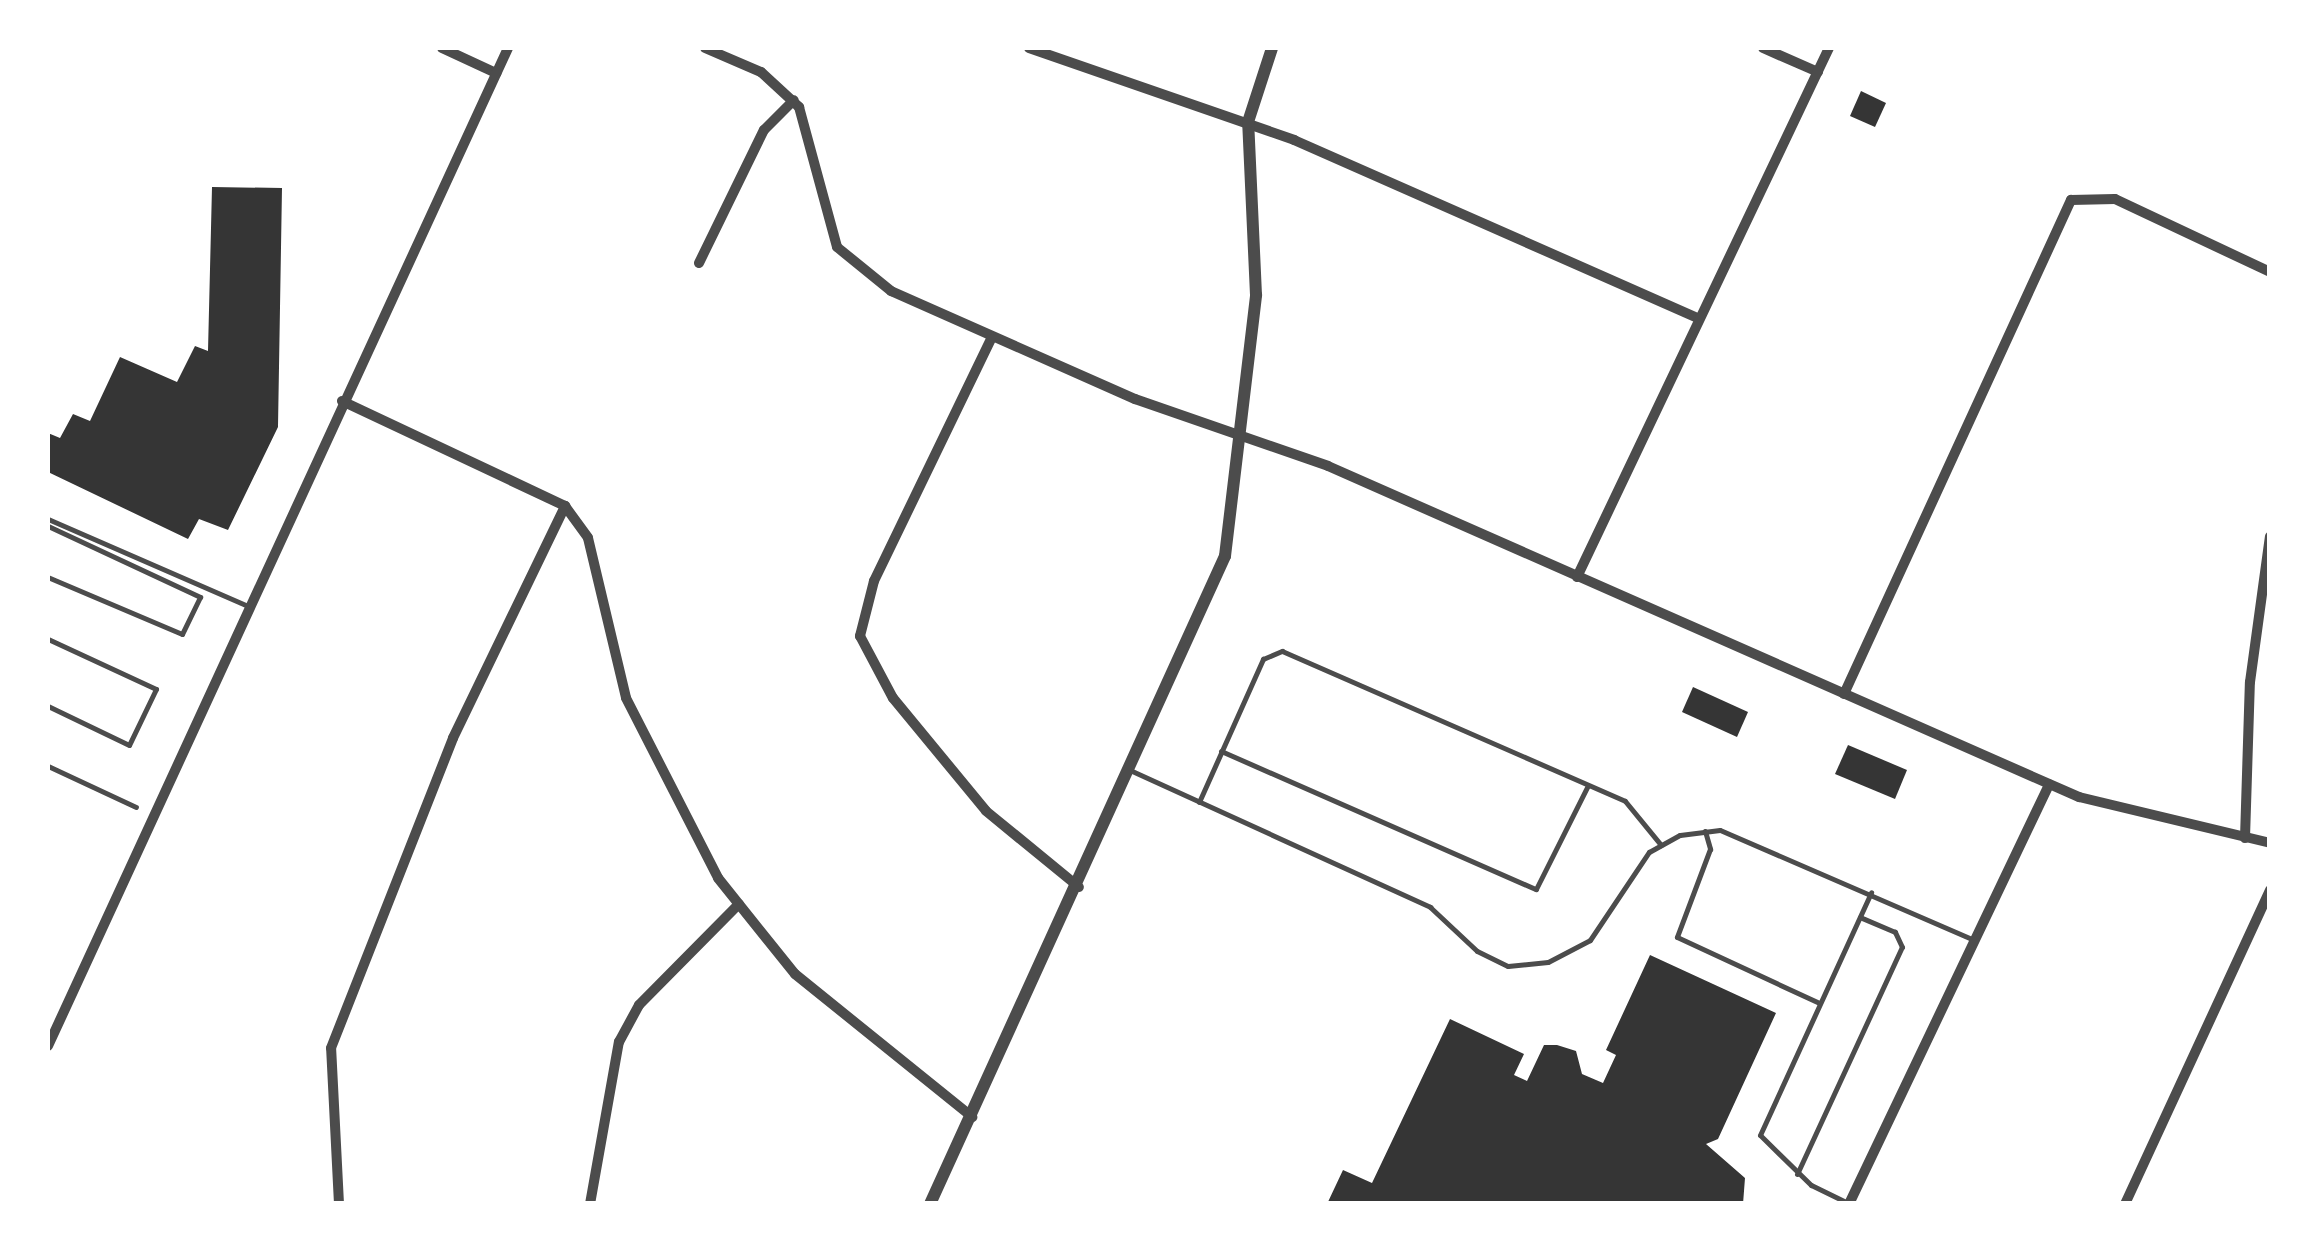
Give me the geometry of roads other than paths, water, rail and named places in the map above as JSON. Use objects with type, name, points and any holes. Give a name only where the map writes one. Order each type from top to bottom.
[{"type":"street","points":[[442,48],[496,73]]},
{"type":"street","points":[[48,1046],[508,48]]},
{"type":"street","points":[[705,48],[760,72],[794,100],[814,145],[838,247],[892,291],[991,340],[1135,399],[1243,430],[2049,784],[2270,842]]},
{"type":"street","points":[[1029,48],[1248,122],[1697,318]]},
{"type":"street","points":[[930,1204],[1080,888],[1225,556],[1243,430],[1256,295],[1248,122],[1272,48]]},
{"type":"street","points":[[1763,48],[1818,72]]},
{"type":"street","points":[[1577,577],[1697,318],[1829,48]]},
{"type":"street","points":[[699,263],[764,130],[794,100]]},
{"type":"street","points":[[1844,694],[2071,200],[2115,199],[2270,272]]},
{"type":"street","points":[[991,340],[874,580],[860,636],[893,698],[986,812],[1080,888]]},
{"type":"street","points":[[342,401],[565,506],[588,538],[626,698],[660,777],[739,904],[794,974],[863,1038],[972,1117]]},
{"type":"street","points":[[339,1204],[331,1048],[453,738],[565,506]]},
{"type":"street","points":[[2245,838],[2250,682],[2270,536]]},
{"type":"street","points":[[1849,1204],[2049,784]]},
{"type":"street","points":[[2125,1204],[2270,890]]},
{"type":"street","points":[[590,1204],[619,1042],[639,1004],[739,904]]},
{"type":"lane","points":[[48,521],[248,606]]},
{"type":"lane","points":[[48,521],[200,597],[182,634],[48,577]]},
{"type":"lane","points":[[48,639],[156,690],[129,744],[48,706]]},
{"type":"lane","points":[[1199,802],[1263,660],[1282,651],[1640,811],[1661,845]]},
{"type":"lane","points":[[1221,751],[1536,888],[1588,785]]},
{"type":"lane","points":[[48,766],[136,807]]},
{"type":"lane","points":[[1132,771],[1430,907],[1477,951],[1508,966],[1548,962],[1590,940],[1661,845],[1705,831],[1756,838],[1974,940]]},
{"type":"lane","points":[[1705,831],[1710,849],[1677,937],[1819,1003]]},
{"type":"lane","points":[[1849,1204],[1796,1174],[1760,1135],[1871,892]]},
{"type":"lane","points":[[1796,1174],[1902,947],[1895,932],[1859,917]]}]
